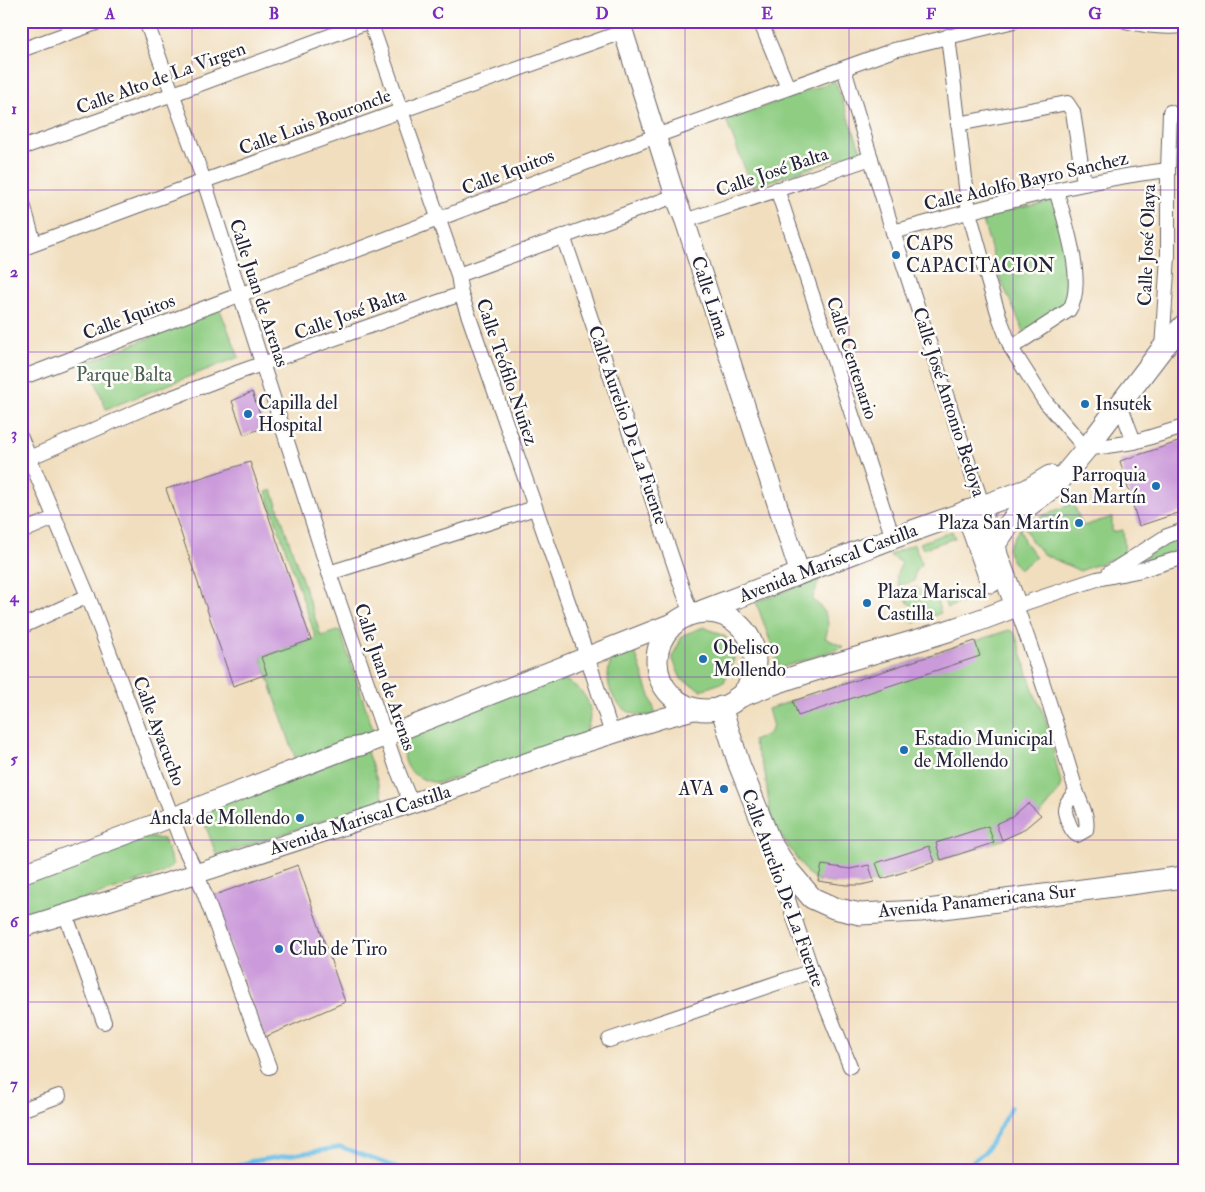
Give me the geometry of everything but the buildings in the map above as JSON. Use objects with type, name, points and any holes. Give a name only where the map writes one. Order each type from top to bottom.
[{"type":"main road","points":[[995,544],[1016,515],[1056,485],[1086,449],[1162,349],[1184,325]]},
{"type":"main road","name":"Avenida Mariscal Castilla","points":[[690,615],[893,538],[1027,490],[1055,473],[1086,449]]},
{"type":"main road","points":[[729,703],[745,690],[751,680],[754,656],[751,643],[746,633],[737,623],[726,616],[690,615],[668,629],[658,651],[658,668],[662,683],[671,694],[684,704],[706,710],[729,703],[818,670],[1009,609],[974,508]]},
{"type":"main road","name":"Calle José Antonio Bedoya","points":[[995,544],[1009,609]]},
{"type":"main road","name":"Calle Aurelio De La Fuente","points":[[729,703],[749,792],[770,842]]},
{"type":"main road","name":"Avenida Panamericana Sur","points":[[770,842],[788,870],[812,898],[834,908],[860,914],[920,911],[1184,877]]},
{"type":"street","points":[[21,50],[102,21]]},
{"type":"street","name":"Calle Juan de Arenas","points":[[146,21],[204,182],[329,574],[396,766],[411,803]]},
{"type":"street","name":"Calle Alto de La Virgen","points":[[21,148],[370,21]]},
{"type":"street","name":"Calle Teófilo Nuñez","points":[[370,21],[458,275],[460,294],[587,656],[612,734]]},
{"type":"street","points":[[760,21],[788,88]]},
{"type":"street","name":"Calle Iquitos","points":[[21,378],[439,218],[788,88],[894,50],[1014,21]]},
{"type":"street","points":[[1125,21],[1145,26],[1168,28],[1184,26]]},
{"type":"street","name":"Calle Luis Bouroncle","points":[[28,246],[402,111],[621,27]]},
{"type":"street","name":"Calle Lima","points":[[621,27],[800,574]]},
{"type":"street","points":[[948,36],[970,212],[989,284],[1011,348],[1044,400],[1086,449]]},
{"type":"street","name":"Calle José Antonio Bedoya","points":[[844,69],[872,158],[974,508],[995,544]]},
{"type":"street","points":[[958,124],[1067,103],[1073,112],[1084,183]]},
{"type":"street","name":"Calle José Olaya","points":[[1162,349],[1168,256],[1170,112]]},
{"type":"street","name":"Calle José Balta","points":[[685,221],[872,158]]},
{"type":"street","name":"Calle Adolfo Bayro Sanchez","points":[[893,232],[1084,183],[1168,170]]},
{"type":"street","name":"Calle Centenario","points":[[777,189],[893,538]]},
{"type":"street","points":[[1011,348],[1070,310],[1076,296],[1076,281],[1070,238],[1056,190]]},
{"type":"street","points":[[458,275],[675,196]]},
{"type":"street","points":[[21,197],[28,246]]},
{"type":"street","name":"Calle Aurelio De La Fuente","points":[[563,236],[690,615]]},
{"type":"street","name":"Calle José Balta","points":[[29,458],[147,406],[460,294]]},
{"type":"street","points":[[1120,404],[1134,442]]},
{"type":"street","name":"Avenida Mariscal Castilla","points":[[1086,449],[1134,442],[1184,427]]},
{"type":"street","name":"Calle Ayacucho","points":[[21,438],[88,596],[180,841],[197,874],[269,1067]]},
{"type":"street","points":[[329,574],[535,508]]},
{"type":"street","points":[[21,532],[54,518]]},
{"type":"street","points":[[1097,579],[1168,536],[1184,530]]},
{"type":"street","points":[[1009,609],[1097,579],[1137,571],[1184,557]]},
{"type":"street","points":[[21,627],[88,596]]},
{"type":"street","name":"Calle José Antonio Bedoya","points":[[1009,609],[1058,731],[1076,792]]},
{"type":"street","name":"Avenida Mariscal Castilla","points":[[21,874],[172,818],[690,615]]},
{"type":"street","name":"Avenida Mariscal Castilla","points":[[21,928],[197,874],[612,734],[697,708]]},
{"type":"street","name":"Calle Aurelio De La Fuente","points":[[770,842],[776,866],[812,971],[850,1066]]},
{"type":"street","points":[[65,913],[104,1022]]},
{"type":"street","points":[[609,1040],[812,971]]},
{"type":"street","points":[[21,1110],[59,1096]]},
{"type":"green space","points":[[835,81],[861,151],[752,187],[726,120]]},
{"type":"green space","points":[[1060,199],[1072,304],[1024,332],[999,276],[982,217]]},
{"type":"green space","name":"Parque Balta","points":[[220,310],[239,357],[106,409],[88,362]]},
{"type":"green space","points":[[272,490],[321,636],[340,630],[375,736],[297,763],[261,657],[316,638],[266,492]]},
{"type":"green space","points":[[1073,503],[1083,526],[1112,517],[1112,532],[1123,530],[1125,554],[1080,571],[1043,554],[1031,540],[1023,524]]},
{"type":"green space","points":[[1020,528],[1024,541],[1036,557],[1019,570],[1010,557],[1008,549]]},
{"type":"green space","points":[[952,531],[955,538],[923,549],[920,543]]},
{"type":"green space","points":[[1184,536],[1184,549],[1135,565],[1170,540]]},
{"type":"green space","points":[[914,544],[922,564],[915,571],[914,581],[899,586],[896,575],[902,563],[889,555]]},
{"type":"green space","points":[[820,578],[812,600],[821,607],[828,621],[825,638],[844,647],[780,668],[756,602]]},
{"type":"green space","points":[[916,587],[924,594],[935,596],[941,613],[913,623],[918,608],[911,606],[901,593]]},
{"type":"green space","points":[[976,590],[979,596],[947,608],[944,601]]},
{"type":"green space","points":[[704,627],[726,637],[734,659],[724,682],[701,690],[681,679],[672,657],[683,635]]},
{"type":"green space","name":"Estadio Municipal de Mollendo","points":[[1009,630],[1015,633],[1034,693],[1045,717],[1061,783],[1056,794],[1044,810],[1028,825],[1002,840],[874,882],[861,885],[832,883],[818,881],[807,873],[776,828],[770,813],[765,773],[753,741],[768,734],[773,727],[768,709]]},
{"type":"green space","points":[[632,643],[656,714],[644,716],[633,714],[616,701],[611,691],[608,680],[609,668],[613,657]]},
{"type":"green space","points":[[552,675],[576,687],[587,700],[590,708],[588,726],[576,742],[439,783],[427,781],[416,775],[407,765],[404,753],[413,733]]},
{"type":"green space","points":[[365,746],[384,800],[217,856],[200,811]]},
{"type":"green space","points":[[141,837],[164,839],[173,865],[161,874],[21,920],[21,882]]},
{"type":"waterway","points":[[960,1171],[986,1151],[1011,1107]]},
{"type":"waterway","points":[[223,1171],[251,1161],[341,1147],[406,1171]]},
{"type":"place","name":"CAPS CAPACITACION","points":[[896,255]]},
{"type":"place","name":"Insutek","points":[[1085,404]]},
{"type":"place","name":"Capilla del Hospital","points":[[248,414]]},
{"type":"place","name":"Parroquia San Martín","points":[[1156,486]]},
{"type":"place","name":"Plaza San Martín","points":[[1079,523]]},
{"type":"place","name":"Plaza Mariscal Castilla","points":[[867,603]]},
{"type":"place","name":"Obelisco Mollendo","points":[[703,659]]},
{"type":"place","name":"Estadio Municipal de Mollendo","points":[[904,750]]},
{"type":"place","name":"AVA","points":[[724,789]]},
{"type":"place","name":"Ancla de Mollendo","points":[[300,818]]},
{"type":"place","name":"Club de Tiro","points":[[279,949]]}]
